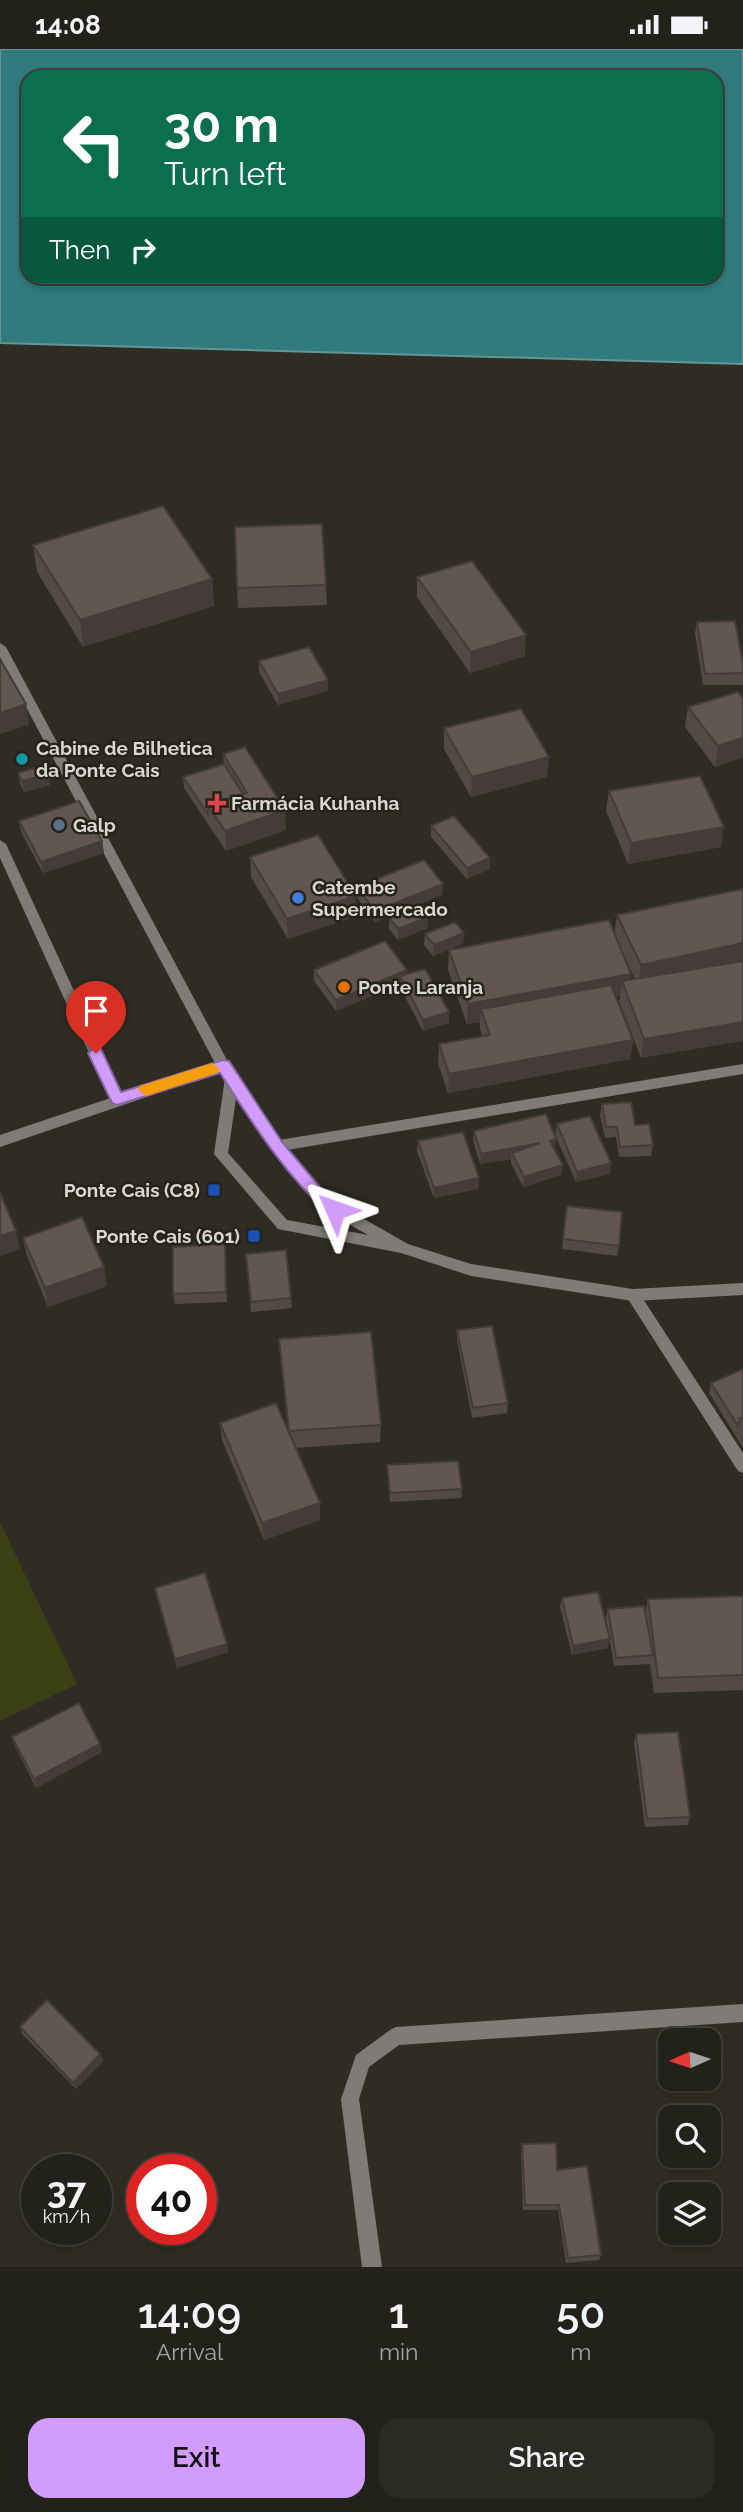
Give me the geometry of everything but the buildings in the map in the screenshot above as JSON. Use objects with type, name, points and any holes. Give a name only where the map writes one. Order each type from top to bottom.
[{"type":"street","points":[[0,647],[223,1066],[276,1146],[313,1191],[335,1210],[402,1248]]},
{"type":"street","points":[[0,844],[117,1099]]},
{"type":"street","points":[[0,1141],[117,1099],[223,1066]]},
{"type":"street","points":[[276,1146],[743,1069]]},
{"type":"street","points":[[232,1078],[221,1154],[283,1225],[402,1248],[471,1270],[633,1295],[743,1289]]},
{"type":"street","points":[[633,1295],[743,1466]]},
{"type":"street","points":[[372,2267],[350,2099],[362,2061],[396,2036],[743,2013]]},
{"type":"green space","points":[[0,1522],[77,1684],[0,1721]]},
{"type":"water","points":[[0,49],[743,49],[743,364],[0,343]]},
{"type":"slow traffic","points":[[146,1090],[212,1069]]},
{"type":"place","name":"Cabine de Bilhetica da Ponte Cais","points":[[22,759]]},
{"type":"place","name":"Farmácia Kuhanha","points":[[217,803]]},
{"type":"place","name":"Galp","points":[[59,825]]},
{"type":"place","name":"Catembe Supermercado","points":[[298,898]]},
{"type":"place","name":"Ponte Laranja","points":[[344,987]]},
{"type":"place","name":"Ponte Cais (C8)","points":[[214,1190]]},
{"type":"place","name":"Ponte Cais (601)","points":[[254,1236]]},
{"type":"route","points":[[96,1053],[117,1099],[223,1066],[276,1146],[313,1191],[335,1210]]}]
